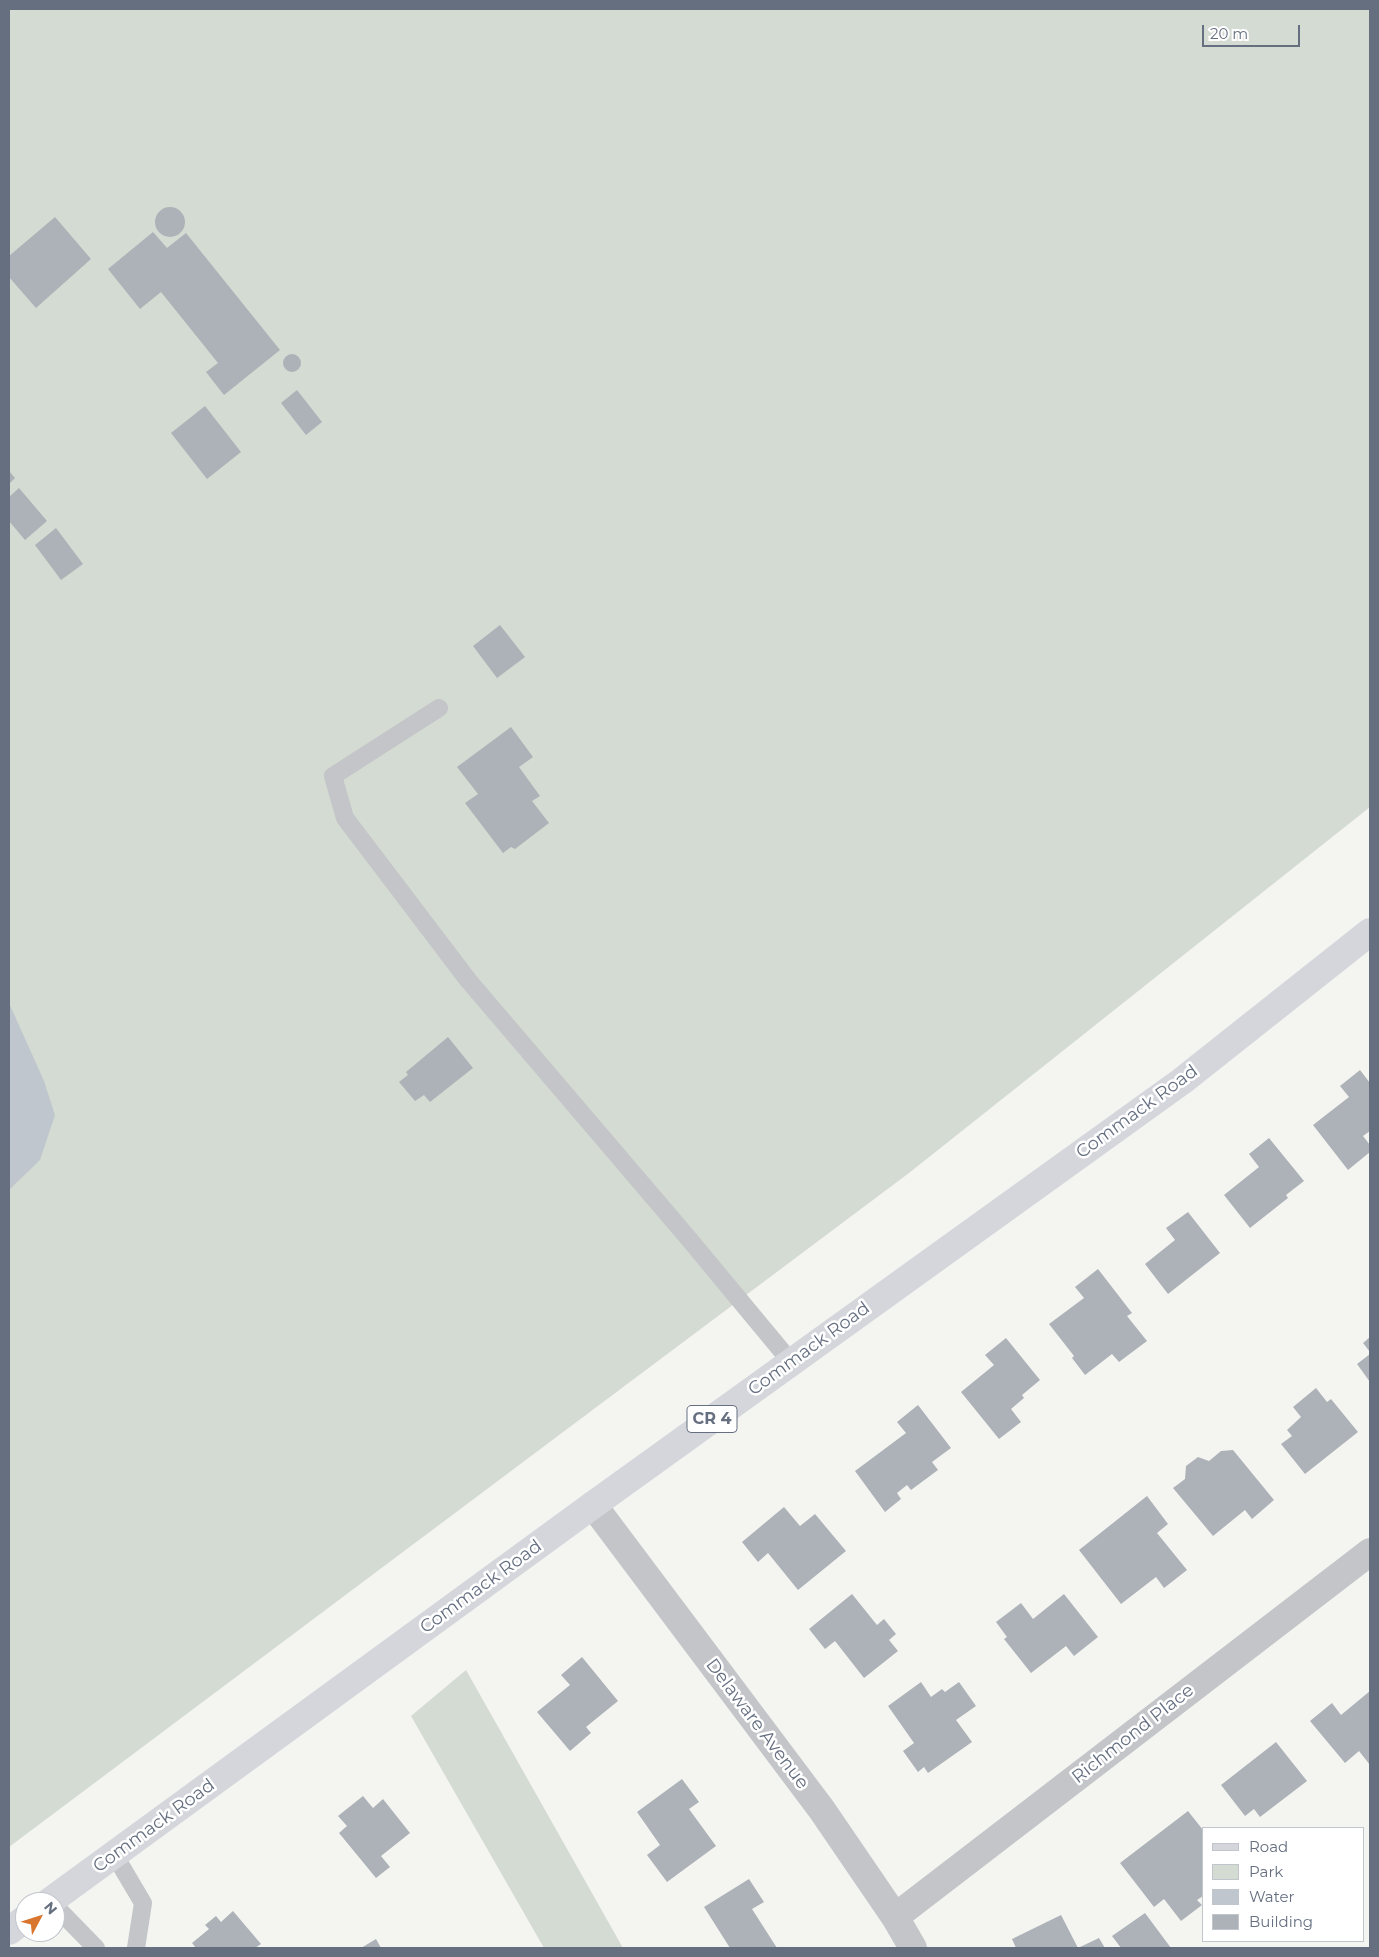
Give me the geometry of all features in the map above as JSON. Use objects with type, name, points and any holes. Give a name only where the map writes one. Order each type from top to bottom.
[{"type":"main road","name":"Commack Road","points":[[65,1893],[114,1854],[593,1505],[1182,1082],[1370,932]]},
{"type":"street","name":"Delaware Avenue","points":[[593,1505],[822,1810],[895,1916],[912,1948]]},
{"type":"street","name":"Richmond Place","points":[[895,1916],[1370,1552]]},
{"type":"lane","points":[[439,708],[333,776],[345,818],[468,980],[689,1239],[791,1362]]},
{"type":"lane","points":[[114,1854],[144,1903],[136,1948]]},
{"type":"lane","points":[[65,1916],[96,1948]]},
{"type":"green space","points":[[9,9],[1370,9],[1370,807],[909,1173],[9,1847]]},
{"type":"green space","points":[[466,1670],[623,1948],[544,1948],[411,1716]]},
{"type":"water","points":[[9,1003],[44,1081],[55,1115],[40,1160],[9,1190]]},
{"type":"building","points":[[170,207],[176,208],[184,216],[184,228],[176,236],[170,237],[164,236],[156,228],[155,222],[156,216],[164,208]]},
{"type":"building","points":[[55,217],[91,259],[36,308],[9,277],[9,256]]},
{"type":"building","points":[[153,232],[167,248],[186,233],[280,350],[224,395],[206,372],[218,363],[161,292],[140,309],[108,269]]},
{"type":"building","points":[[292,354],[298,357],[301,363],[298,369],[292,372],[286,369],[283,363],[286,357]]},
{"type":"building","points":[[297,390],[322,422],[306,435],[281,403]]},
{"type":"building","points":[[205,406],[241,452],[207,479],[171,433]]},
{"type":"building","points":[[9,471],[15,478],[9,484]]},
{"type":"building","points":[[19,488],[47,521],[25,540],[9,521],[9,497]]},
{"type":"building","points":[[56,528],[83,564],[61,580],[35,545]]},
{"type":"building","points":[[500,625],[525,657],[497,678],[473,646]]},
{"type":"building","points":[[511,727],[533,757],[519,767],[540,796],[532,801],[549,823],[515,849],[511,847],[503,853],[465,803],[478,794],[457,767]]},
{"type":"building","points":[[448,1037],[473,1068],[430,1102],[424,1095],[415,1101],[399,1082],[408,1075],[406,1072]]},
{"type":"building","points":[[1360,1070],[1370,1083],[1370,1131],[1363,1136],[1370,1145],[1370,1152],[1348,1170],[1313,1125],[1349,1097],[1340,1086]]},
{"type":"building","points":[[1269,1138],[1304,1181],[1286,1195],[1288,1198],[1250,1228],[1224,1195],[1259,1167],[1249,1154]]},
{"type":"building","points":[[1188,1212],[1220,1253],[1168,1294],[1145,1264],[1175,1240],[1166,1228]]},
{"type":"building","points":[[1098,1269],[1132,1313],[1127,1316],[1147,1341],[1119,1362],[1112,1354],[1085,1375],[1072,1358],[1074,1356],[1049,1324],[1084,1298],[1075,1287]]},
{"type":"building","points":[[1370,1337],[1370,1352],[1363,1343]]},
{"type":"building","points":[[1006,1338],[1040,1380],[1022,1395],[1024,1398],[1011,1409],[1021,1422],[999,1439],[961,1392],[994,1365],[985,1355]]},
{"type":"building","points":[[1370,1354],[1370,1382],[1357,1364]]},
{"type":"building","points":[[1316,1388],[1327,1402],[1331,1399],[1358,1432],[1305,1474],[1281,1444],[1292,1436],[1287,1430],[1301,1417],[1293,1407]]},
{"type":"building","points":[[918,1405],[951,1448],[932,1462],[938,1470],[911,1490],[907,1485],[897,1493],[901,1499],[885,1512],[855,1471],[906,1433],[897,1422]]},
{"type":"building","points":[[1233,1450],[1274,1500],[1252,1519],[1245,1510],[1213,1536],[1173,1488],[1185,1479],[1186,1466],[1198,1457],[1209,1461],[1221,1451]]},
{"type":"building","points":[[1147,1496],[1168,1524],[1157,1533],[1187,1570],[1164,1588],[1156,1577],[1121,1604],[1079,1550]]},
{"type":"building","points":[[784,1507],[800,1526],[815,1514],[846,1551],[798,1590],[768,1553],[758,1562],[742,1542]]},
{"type":"building","points":[[852,1594],[877,1625],[884,1619],[896,1634],[889,1640],[898,1651],[864,1678],[835,1641],[825,1649],[809,1629]]},
{"type":"building","points":[[1064,1594],[1098,1637],[1074,1656],[1066,1646],[1031,1673],[1004,1639],[1007,1637],[996,1622],[1021,1603],[1033,1619]]},
{"type":"building","points":[[582,1657],[618,1701],[586,1727],[591,1733],[570,1751],[537,1712],[570,1685],[561,1675]]},
{"type":"building","points":[[921,1682],[931,1697],[942,1689],[945,1692],[959,1682],[976,1706],[956,1720],[972,1742],[928,1773],[924,1767],[918,1772],[903,1751],[914,1743],[888,1706]]},
{"type":"building","points":[[1370,1691],[1370,1765],[1359,1751],[1345,1763],[1310,1721],[1332,1703],[1341,1715]]},
{"type":"building","points":[[1276,1742],[1307,1781],[1260,1817],[1254,1809],[1245,1816],[1221,1785]]},
{"type":"building","points":[[682,1779],[699,1802],[689,1809],[716,1846],[667,1882],[647,1855],[660,1845],[637,1812]]},
{"type":"building","points":[[363,1796],[373,1808],[383,1799],[410,1833],[381,1856],[390,1867],[376,1878],[339,1833],[347,1826],[338,1816]]},
{"type":"building","points":[[1188,1811],[1202,1829],[1202,1897],[1197,1900],[1202,1905],[1181,1921],[1164,1899],[1154,1907],[1120,1863]]},
{"type":"building","points":[[749,1879],[764,1902],[752,1909],[777,1948],[730,1948],[704,1907]]},
{"type":"building","points":[[233,1911],[261,1944],[255,1948],[196,1948],[192,1943],[209,1929],[205,1925],[216,1916],[221,1922]]},
{"type":"building","points":[[1145,1913],[1171,1948],[1121,1948],[1112,1936]]},
{"type":"building","points":[[1061,1915],[1078,1948],[1016,1948],[1012,1939]]},
{"type":"building","points":[[1099,1938],[1105,1948],[1078,1948]]},
{"type":"building","points":[[376,1939],[381,1948],[361,1948]]}]
